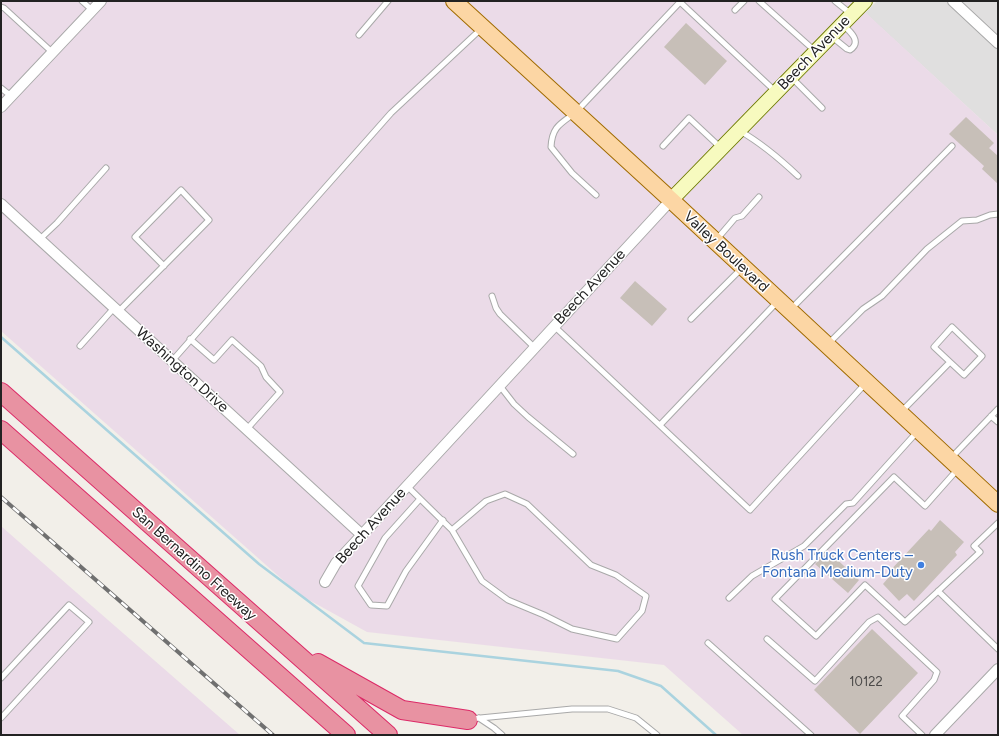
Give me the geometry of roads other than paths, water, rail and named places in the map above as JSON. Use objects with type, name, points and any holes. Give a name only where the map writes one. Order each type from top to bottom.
[{"type":"highway","name":"San Bernardino Freeway","points":[[1,392],[388,735]]},
{"type":"highway","name":"San Bernardino Freeway","points":[[1,430],[346,735]]},
{"type":"highway","points":[[286,645],[402,710],[473,719]]},
{"type":"main road","name":"Valley Boulevard","points":[[454,1],[671,200],[998,504]]},
{"type":"main road","name":"Beech Avenue","points":[[671,200],[865,1]]},
{"type":"street","points":[[1,107],[101,1]]},
{"type":"street","points":[[953,1],[998,42]]},
{"type":"street","name":"Beech Avenue","points":[[325,582],[336,563],[671,200]]},
{"type":"street","name":"Washington Drive","points":[[1,204],[362,535]]},
{"type":"street","points":[[935,735],[998,669]]},
{"type":"lane","points":[[82,1],[92,10]]},
{"type":"lane","points":[[359,35],[388,1]]},
{"type":"lane","points":[[735,10],[744,1]]},
{"type":"lane","points":[[759,1],[816,52]]},
{"type":"lane","points":[[831,36],[850,50],[856,42],[855,36],[847,20],[834,1]]},
{"type":"lane","points":[[596,195],[572,173],[551,148],[551,137],[556,128],[575,113],[680,2],[776,92]]},
{"type":"lane","points":[[1,7],[4,8],[53,53]]},
{"type":"lane","points":[[172,361],[391,113],[482,28]]},
{"type":"lane","points":[[791,77],[822,108]]},
{"type":"lane","points":[[1,88],[11,96]]},
{"type":"lane","points":[[664,146],[689,118],[721,148]]},
{"type":"lane","points":[[739,130],[783,162],[798,176]]},
{"type":"lane","points":[[660,425],[952,146]]},
{"type":"lane","points":[[39,240],[57,223],[106,168]]},
{"type":"lane","points":[[80,346],[116,310],[164,266],[209,220],[181,190],[135,237],[164,266]]},
{"type":"lane","points":[[715,241],[735,218],[742,216],[759,197]]},
{"type":"lane","points":[[827,345],[863,309],[882,296],[927,249],[962,221],[977,220],[990,215],[998,214]]},
{"type":"lane","points":[[692,319],[743,267]]},
{"type":"lane","points":[[492,296],[496,308],[500,314],[535,348]]},
{"type":"lane","points":[[554,326],[750,510],[867,382]]},
{"type":"lane","points":[[952,327],[982,356],[964,375],[950,362],[934,347],[952,327]]},
{"type":"lane","points":[[190,339],[214,360],[232,340],[262,366],[266,377],[280,392],[247,429]]},
{"type":"lane","points":[[900,413],[950,362]]},
{"type":"lane","points":[[500,386],[523,413],[573,454]]},
{"type":"lane","points":[[998,409],[954,463],[925,506],[894,477],[775,599],[816,636],[864,585],[905,622],[980,552],[974,546],[998,523]]},
{"type":"lane","points":[[991,416],[998,422]]},
{"type":"lane","points":[[729,598],[752,576],[804,546],[846,504],[853,503],[919,430]]},
{"type":"lane","points":[[407,486],[452,530],[482,581],[508,600],[572,629],[617,639],[642,611],[646,596],[616,575],[591,565],[526,504],[505,494],[486,501],[452,530]]},
{"type":"lane","points":[[420,499],[385,538],[358,586],[371,605],[387,606],[406,571],[443,520]]},
{"type":"lane","points":[[938,591],[998,649]]},
{"type":"lane","points":[[1,678],[69,605],[90,622],[1,718]]},
{"type":"lane","points":[[767,639],[815,681],[869,622],[878,617],[937,672],[934,680],[902,716],[922,735]]},
{"type":"lane","points":[[708,643],[811,735]]},
{"type":"lane","points":[[473,719],[572,709],[608,709],[636,718],[657,735]]},
{"type":"lane","points":[[473,719],[494,728],[502,735]]},
{"type":"waterway","points":[[1,337],[259,564],[364,643],[618,671],[661,686],[716,735]]},
{"type":"railway","points":[[1,497],[273,735]]},
{"type":"place","name":"Rush Truck Centers – Fontana Medium-Duty","points":[[921,565]]}]
